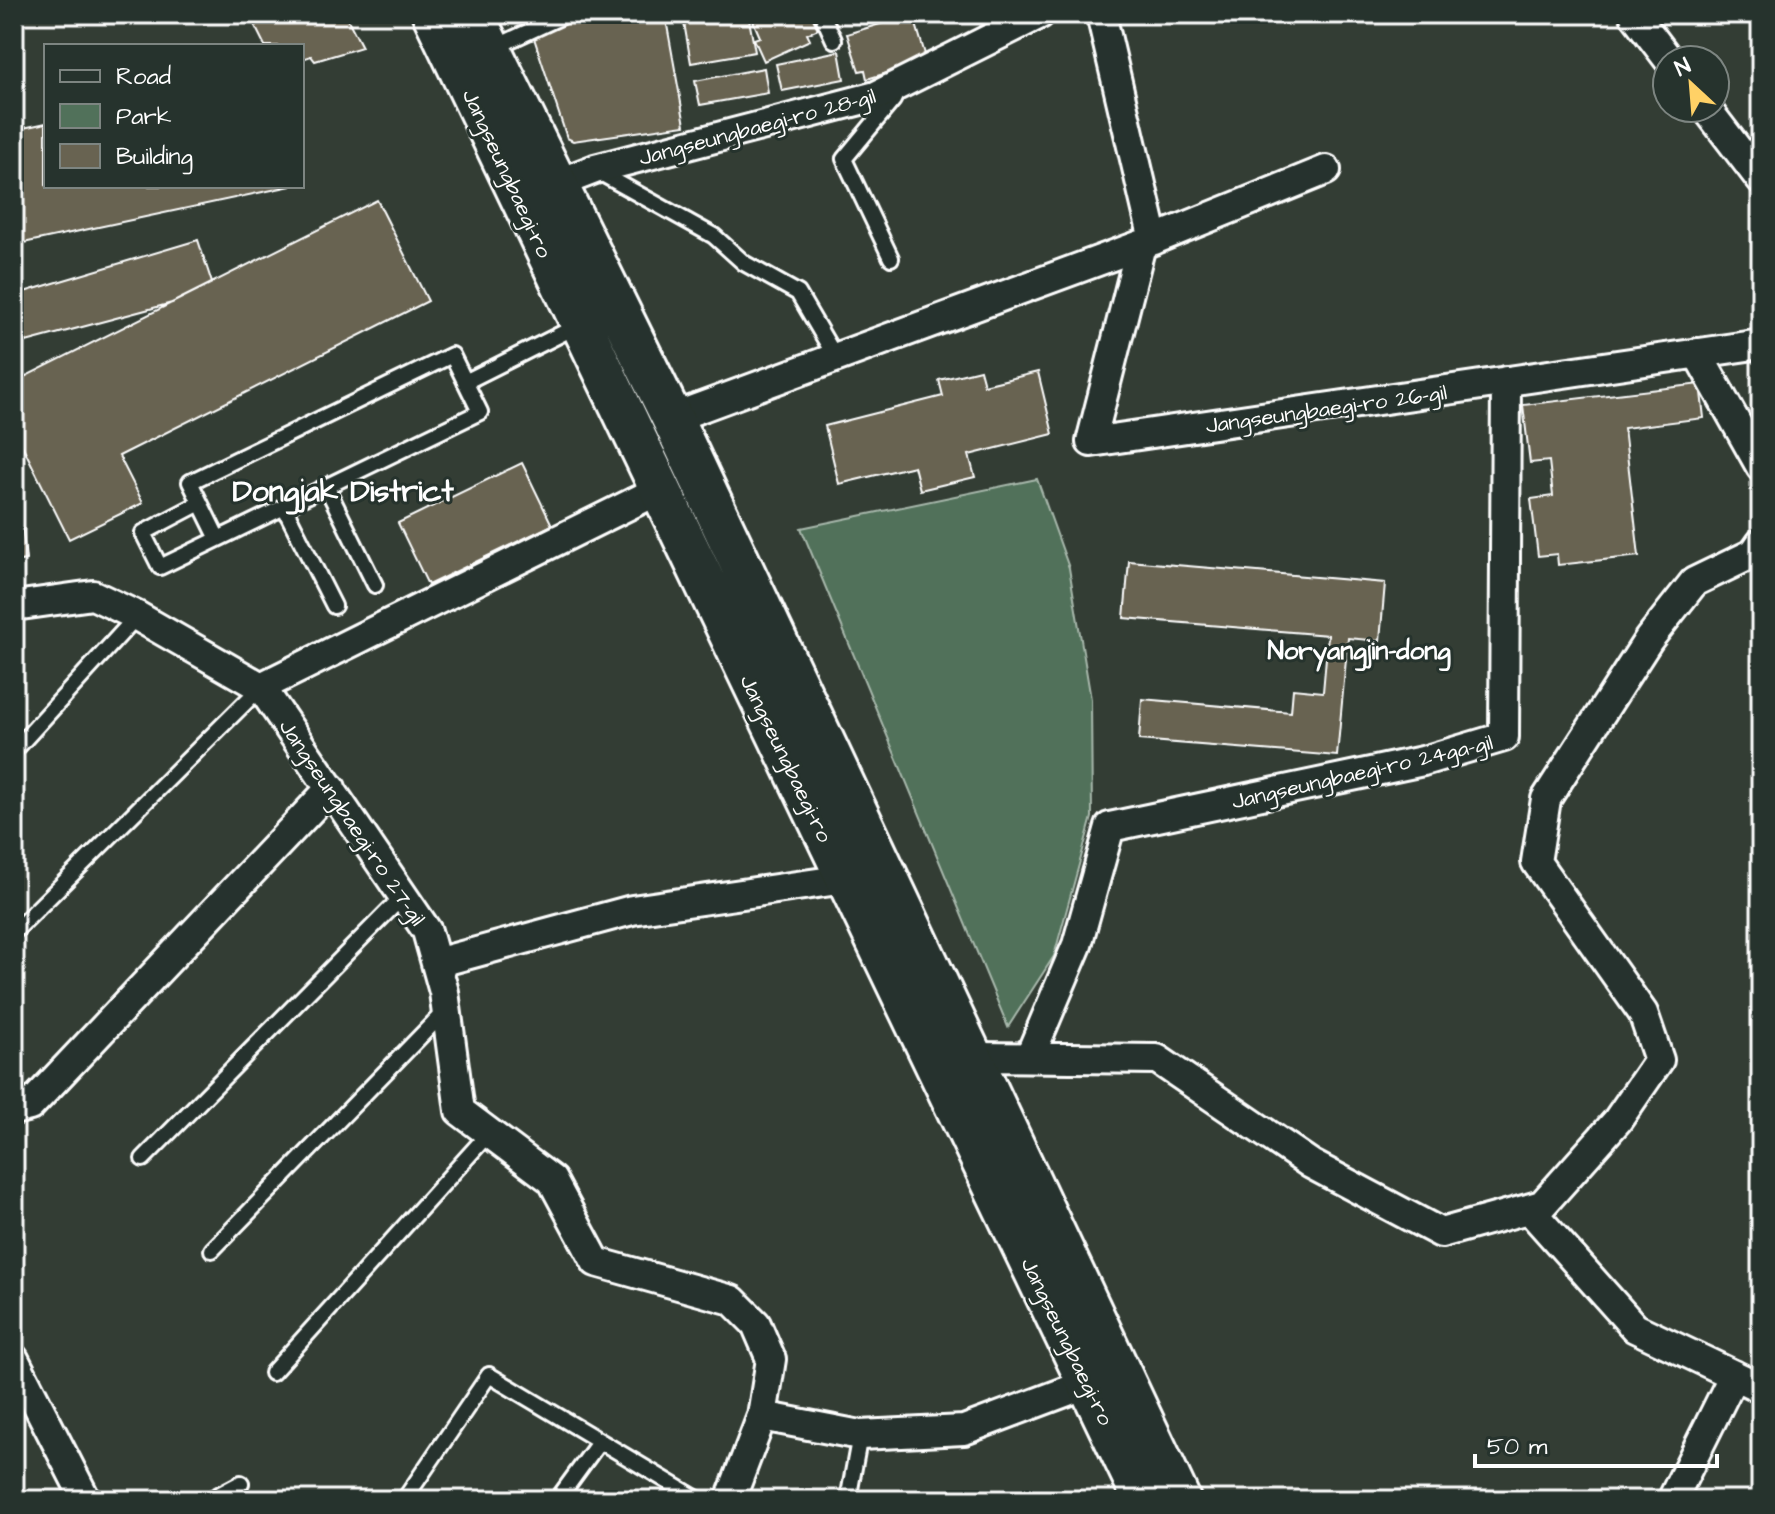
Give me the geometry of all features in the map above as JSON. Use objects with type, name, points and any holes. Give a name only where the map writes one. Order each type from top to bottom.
[{"type":"street","name":"Jangseungbaegi-ro","points":[[433,14],[598,315],[672,418],[1180,1500]]},
{"type":"street","name":"Jangseungbaegi-ro 28-gil","points":[[556,184],[595,169],[876,96],[1040,14]]},
{"type":"street","points":[[1101,14],[1148,243]]},
{"type":"street","points":[[1634,14],[1657,44]]},
{"type":"street","name":"Jangseungbaegi-ro","points":[[482,31],[556,184],[659,490],[1144,1500]]},
{"type":"street","points":[[1718,124],[1761,180]]},
{"type":"street","points":[[672,418],[1148,243],[1326,170]]},
{"type":"street","name":"Jangseungbaegi-ro 26-gil","points":[[1148,243],[1091,442],[1761,344]]},
{"type":"street","points":[[1697,353],[1761,467]]},
{"type":"street","name":"Jangseungbaegi-ro 24ga-gil","points":[[1030,1056],[1077,945],[1110,827],[1423,761],[1504,737],[1506,381]]},
{"type":"street","points":[[14,606],[93,595],[137,616],[261,687],[659,490]]},
{"type":"street","points":[[974,1057],[1157,1059],[1311,1164],[1441,1233],[1542,1205],[1617,1121],[1659,1060],[1643,1013],[1536,862],[1546,799],[1649,639],[1694,582],[1754,553],[1761,543]]},
{"type":"street","name":"Jangseungbaegi-ro 27-gil","points":[[261,687],[427,931],[446,1009],[460,1111],[552,1180],[596,1262],[732,1300],[756,1324],[771,1359],[762,1416],[730,1500]]},
{"type":"street","points":[[14,1110],[30,1106],[331,788]]},
{"type":"street","points":[[436,963],[632,910],[845,879]]},
{"type":"street","points":[[1529,1209],[1635,1328],[1761,1388]]},
{"type":"street","points":[[14,1359],[86,1500]]},
{"type":"street","points":[[1672,1500],[1734,1375]]},
{"type":"street","points":[[762,1416],[860,1435],[964,1430],[1089,1383]]},
{"type":"lane","points":[[482,31],[567,14]]},
{"type":"lane","points":[[822,14],[834,40]]},
{"type":"lane","points":[[891,258],[844,159],[893,100],[900,85]]},
{"type":"lane","points":[[595,169],[714,236],[744,263],[798,293],[836,358]]},
{"type":"lane","points":[[465,382],[598,315]]},
{"type":"lane","points":[[200,503],[143,533],[160,567],[218,539],[284,507],[326,486],[480,412],[452,355],[190,482],[218,539]]},
{"type":"lane","points":[[326,486],[375,585]]},
{"type":"lane","points":[[284,507],[334,606]]},
{"type":"lane","points":[[14,751],[137,616]]},
{"type":"lane","points":[[14,932],[261,687]]},
{"type":"lane","points":[[143,1159],[403,896]]},
{"type":"lane","points":[[212,1250],[446,1009]]},
{"type":"lane","points":[[272,1373],[489,1133]]},
{"type":"lane","points":[[404,1500],[489,1375],[699,1500]]},
{"type":"lane","points":[[848,1500],[860,1435]]},
{"type":"lane","points":[[557,1500],[600,1441]]},
{"type":"lane","points":[[209,1500],[241,1483]]},
{"type":"green space","points":[[1037,479],[1069,568],[1091,699],[1092,817],[1054,956],[1008,1027],[801,528]]},
{"type":"building","points":[[249,14],[345,14],[362,47],[315,61],[311,56],[304,58],[304,44],[264,44]]},
{"type":"building","points":[[573,14],[665,14],[685,125],[573,141],[567,138],[533,35]]},
{"type":"building","points":[[748,14],[755,52],[691,63],[683,17]]},
{"type":"building","points":[[750,14],[811,14],[818,29],[807,34],[810,40],[764,61],[754,39],[760,37]]},
{"type":"building","points":[[913,14],[927,61],[867,79],[865,70],[859,71],[847,34]]},
{"type":"building","points":[[839,51],[844,79],[782,91],[776,64]]},
{"type":"building","points":[[764,68],[768,93],[700,105],[695,81]]},
{"type":"building","points":[[44,123],[44,188],[282,188],[14,245],[14,130]]},
{"type":"building","points":[[377,200],[428,301],[119,456],[143,503],[69,539],[14,429],[14,382]]},
{"type":"building","points":[[198,240],[212,283],[172,303],[26,342],[14,295]]},
{"type":"building","points":[[980,370],[984,385],[1038,372],[1053,434],[969,455],[975,477],[920,490],[914,466],[839,484],[825,426],[943,396],[939,380]]},
{"type":"building","points":[[1700,384],[1704,418],[1624,428],[1639,556],[1558,565],[1557,554],[1538,556],[1531,499],[1553,496],[1549,461],[1530,463],[1523,405]]},
{"type":"building","points":[[522,463],[552,525],[428,585],[398,523]]},
{"type":"building","points":[[20,505],[26,560],[14,562],[14,506]]},
{"type":"building","points":[[1129,561],[1385,583],[1380,641],[1348,638],[1337,756],[1139,740],[1142,699],[1291,712],[1293,689],[1323,692],[1328,635],[1124,618]]},
{"type":"district","name":"Dongjak District","points":[[343,491]]},
{"type":"district","name":"Noryangjin-dong","points":[[1359,650]]}]
